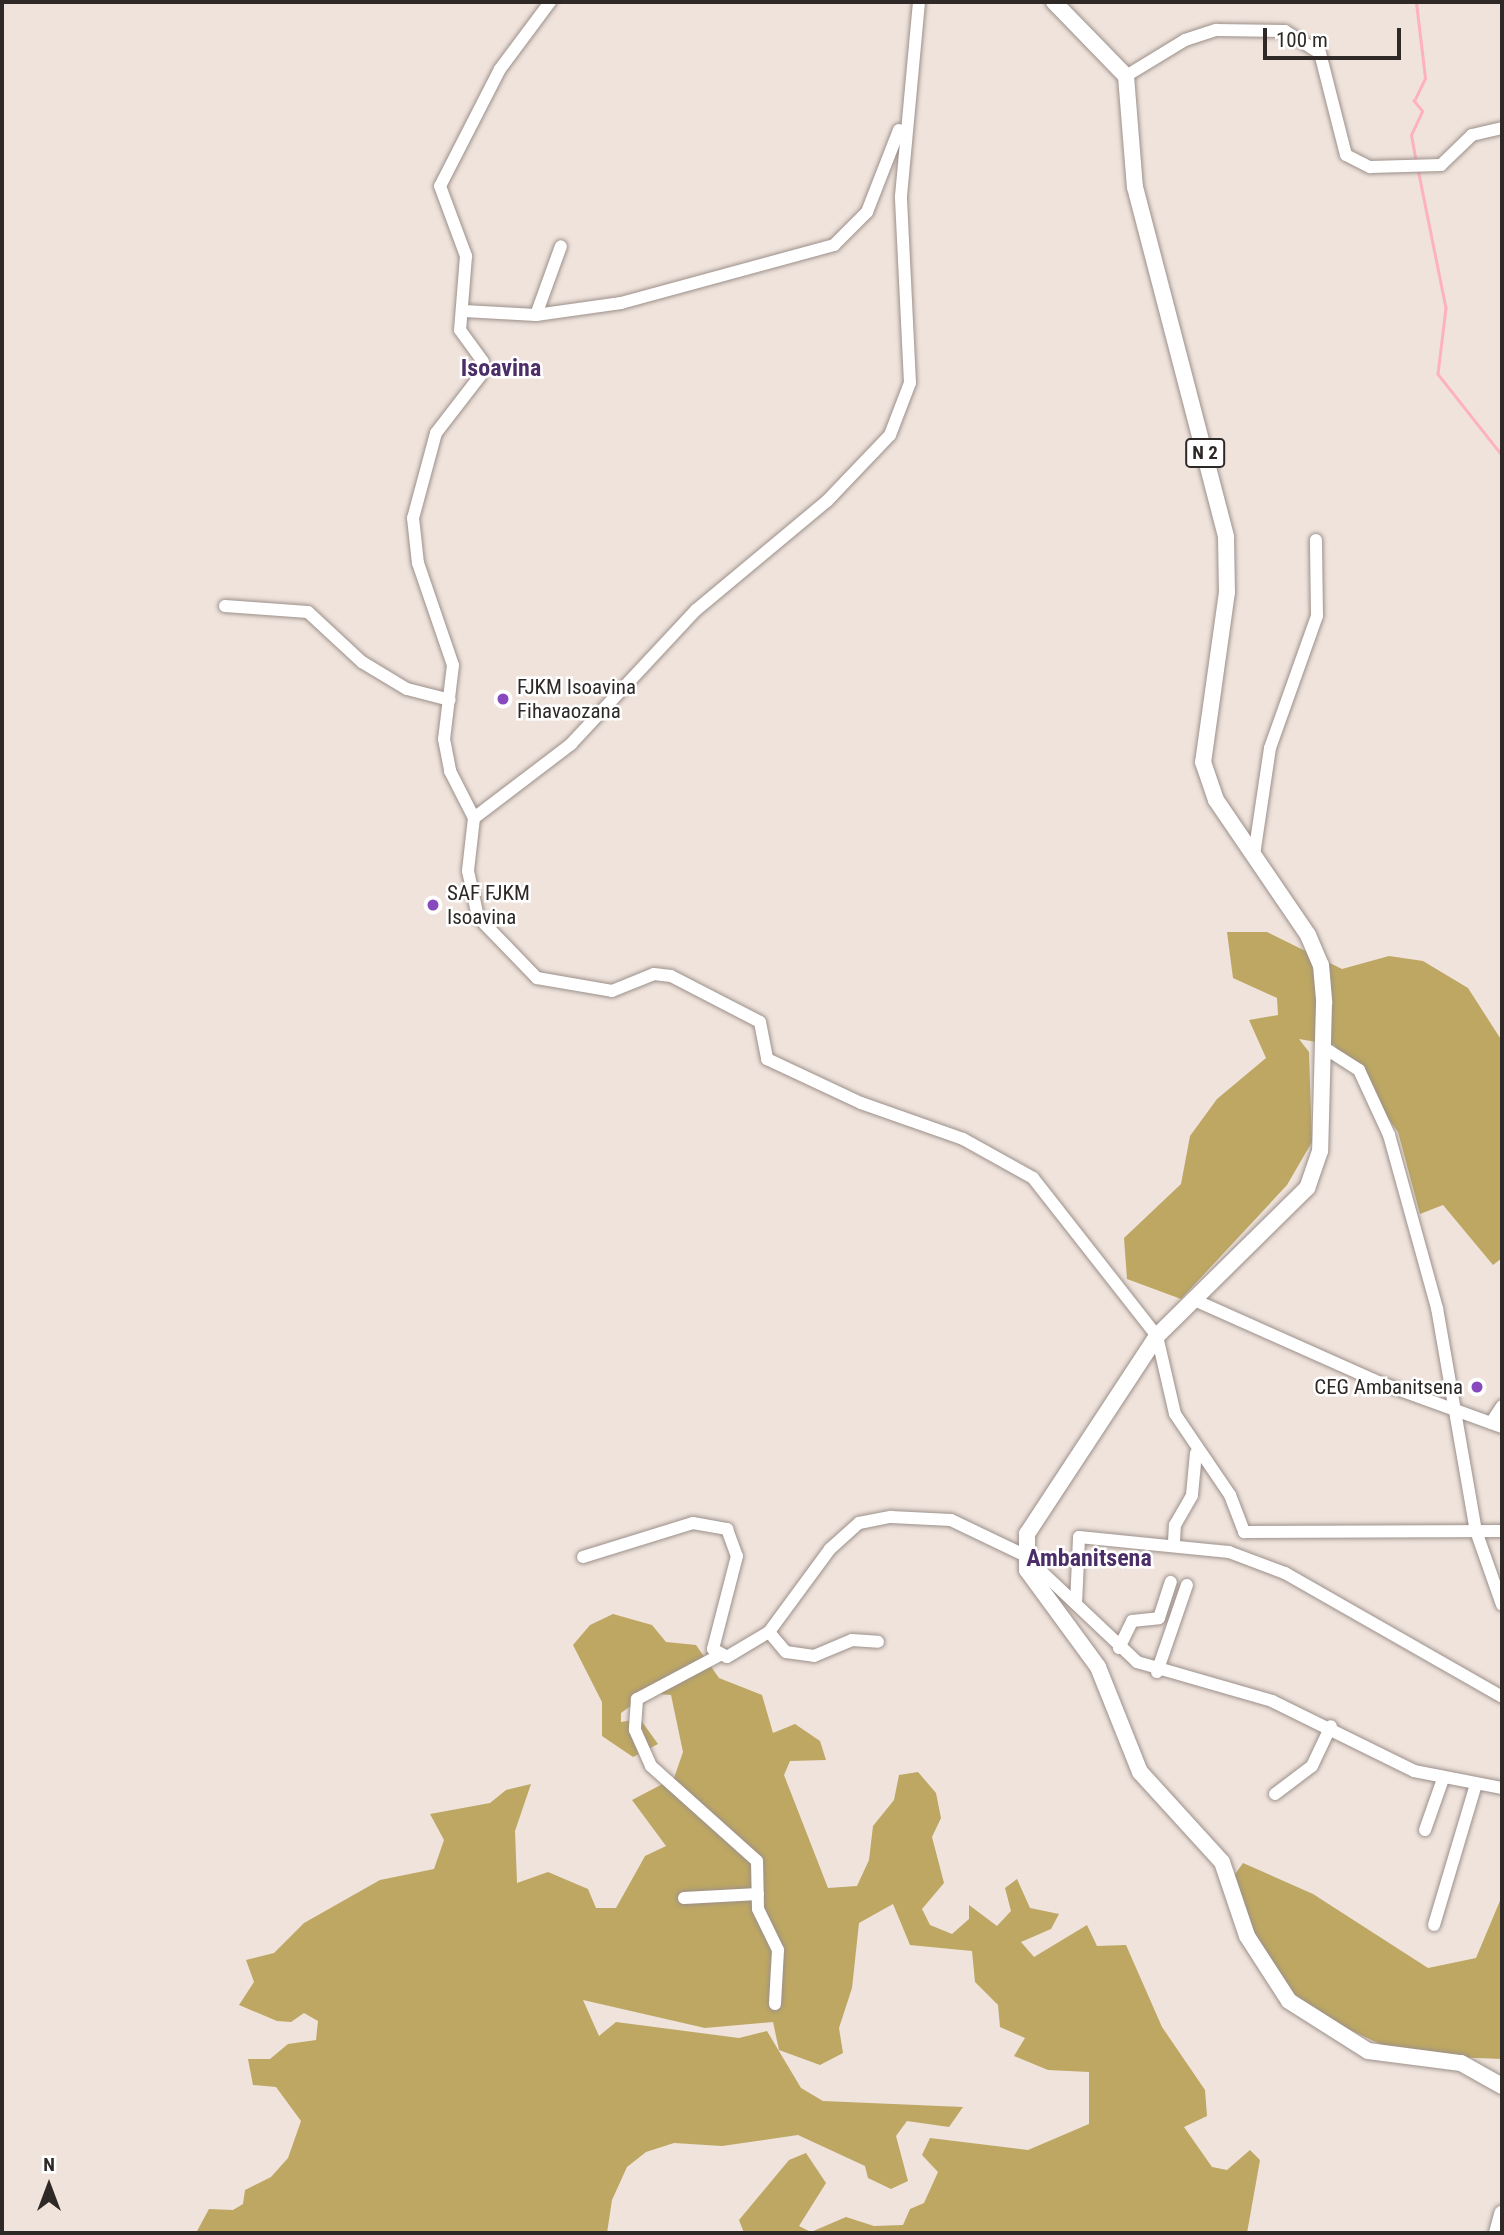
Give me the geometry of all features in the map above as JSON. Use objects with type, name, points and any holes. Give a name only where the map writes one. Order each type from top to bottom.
[{"type":"main road","points":[[1054,2],[1126,76]]},
{"type":"main road","name":"N 2","points":[[1024,1555],[1027,1534],[1045,1503],[1157,1336],[1307,1188],[1320,1151],[1323,1047],[1317,953],[1216,800],[1203,762],[1227,592],[1227,537],[1135,187],[1126,76]]},
{"type":"main road","points":[[1024,1555],[1030,1578],[1098,1667],[1140,1773],[1222,1862],[1247,1936],[1289,2001],[1368,2051],[1461,2063],[1502,2086]]},
{"type":"main road","points":[[1497,2233],[1502,2214]]},
{"type":"street","points":[[550,2],[500,69],[440,186],[466,256],[464,311],[460,330],[483,362],[480,376],[436,433],[413,518],[434,621],[450,651],[450,700],[444,738],[450,771],[474,818],[468,871],[478,916],[537,978],[612,991],[654,974],[671,976],[760,1021],[767,1059],[861,1103],[964,1139],[1033,1178],[1157,1336],[1161,1374],[1196,1453],[1230,1495],[1244,1532],[1502,1531]]},
{"type":"street","points":[[474,818],[571,744],[696,610],[827,501],[891,435],[903,410],[911,363],[901,196],[905,113],[919,2]]},
{"type":"street","points":[[1126,76],[1185,40],[1216,30],[1285,31],[1321,53],[1346,155],[1370,167],[1409,169],[1441,165],[1472,135],[1502,128]]},
{"type":"street","points":[[464,311],[536,314],[621,303],[834,245],[867,212],[905,113]]},
{"type":"street","points":[[536,314],[561,246]]},
{"type":"street","points":[[1254,855],[1270,748],[1317,616],[1316,540]]},
{"type":"street","points":[[225,606],[308,612],[362,662],[407,689],[450,700]]},
{"type":"street","points":[[1323,1047],[1359,1070],[1389,1135],[1437,1308],[1476,1531],[1502,1605]]},
{"type":"street","points":[[1192,1299],[1457,1412],[1497,1425],[1502,1406]]},
{"type":"street","points":[[1174,1542],[1175,1524],[1192,1495],[1196,1453]]},
{"type":"street","points":[[775,2004],[778,1951],[758,1894],[757,1861],[651,1766],[635,1730],[637,1699],[718,1656],[745,1651],[769,1632],[830,1549],[873,1519],[951,1520],[1024,1555],[1119,1648],[1157,1672],[1272,1700],[1331,1726],[1414,1771],[1443,1779],[1502,1788]]},
{"type":"street","points":[[583,1557],[693,1523],[727,1529],[737,1556],[714,1637],[718,1656]]},
{"type":"street","points":[[1076,1604],[1080,1537],[1174,1542],[1271,1566],[1502,1697]]},
{"type":"street","points":[[1119,1648],[1132,1621],[1159,1618],[1171,1582]]},
{"type":"street","points":[[1157,1672],[1187,1585]]},
{"type":"street","points":[[769,1632],[786,1652],[814,1656],[852,1640],[878,1642]]},
{"type":"street","points":[[1275,1794],[1312,1766],[1331,1726]]},
{"type":"street","points":[[1425,1830],[1443,1779]]},
{"type":"street","points":[[1434,1925],[1476,1784]]},
{"type":"street","points":[[684,1898],[758,1894]]},
{"type":"shaded area","points":[[1227,932],[1267,932],[1342,969],[1389,956],[1423,961],[1468,988],[1502,1041],[1502,1258],[1493,1265],[1443,1205],[1420,1214],[1398,1132],[1334,1045],[1299,1039],[1309,1052],[1312,1142],[1287,1185],[1181,1299],[1127,1279],[1124,1238],[1181,1184],[1190,1136],[1217,1099],[1266,1058],[1249,1020],[1278,1015],[1277,998],[1233,978]]},
{"type":"shaded area","points":[[613,1614],[652,1625],[666,1642],[696,1645],[719,1678],[762,1695],[773,1733],[795,1724],[820,1741],[826,1760],[790,1761],[784,1775],[828,1888],[857,1886],[869,1860],[873,1826],[894,1800],[899,1775],[918,1772],[936,1793],[941,1818],[932,1837],[944,1883],[922,1909],[930,1925],[952,1934],[969,1919],[969,1905],[997,1926],[1011,1911],[1005,1888],[1017,1879],[1030,1908],[1059,1914],[1051,1929],[1021,1942],[1034,1957],[1087,1925],[1097,1946],[1126,1945],[1162,2027],[1205,2090],[1207,2116],[1184,2127],[1212,2167],[1227,2170],[1250,2150],[1260,2160],[1247,2233],[744,2233],[739,2220],[789,2160],[806,2153],[826,2183],[799,2226],[811,2232],[846,2217],[874,2226],[903,2225],[910,2209],[924,2203],[938,2172],[922,2155],[930,2138],[1028,2150],[1089,2124],[1089,2072],[1048,2070],[1014,2056],[1025,2038],[1000,2027],[998,2005],[975,1982],[972,1951],[910,1945],[893,1904],[859,1923],[852,1988],[839,2028],[843,2053],[820,2065],[779,2050],[773,2022],[705,2028],[583,2000],[599,2036],[616,2022],[739,2038],[767,2031],[801,2088],[823,2101],[963,2107],[949,2127],[907,2121],[896,2136],[908,2181],[891,2189],[868,2178],[865,2166],[798,2135],[722,2146],[674,2143],[646,2152],[627,2167],[612,2200],[607,2233],[196,2233],[209,2209],[233,2210],[243,2204],[245,2190],[271,2177],[288,2158],[301,2121],[276,2087],[253,2085],[248,2059],[270,2059],[288,2044],[316,2040],[318,2021],[304,2013],[291,2022],[277,2021],[239,2005],[254,1982],[246,1960],[274,1953],[304,1923],[380,1880],[434,1869],[444,1840],[430,1814],[490,1803],[506,1790],[531,1784],[515,1831],[517,1883],[548,1872],[588,1889],[596,1908],[616,1908],[645,1856],[666,1846],[632,1800],[674,1778],[683,1752],[671,1695],[649,1693],[621,1713],[621,1722],[640,1719],[658,1744],[633,1757],[602,1736],[602,1702],[573,1645],[590,1625]]},
{"type":"shaded area","points":[[1243,1863],[1313,1894],[1428,1968],[1476,1958],[1502,1896],[1502,2059],[1403,2055],[1289,2001],[1264,1965],[1230,1881]]},
{"type":"waterway","points":[[1416,2],[1425,78],[1414,101],[1422,111],[1411,135],[1416,163]]},
{"type":"waterway","points":[[1418,169],[1446,308],[1438,374],[1502,455]]},
{"type":"place","name":"FJKM Isoavina Fihavaozana","points":[[503,699]]},
{"type":"place","name":"SAF FJKM Isoavina","points":[[433,905]]},
{"type":"place","name":"CEG Ambanitsena","points":[[1477,1387]]},
{"type":"district","name":"Isoavina","points":[[501,369]]},
{"type":"district","name":"Ambanitsena","points":[[1089,1559]]}]
